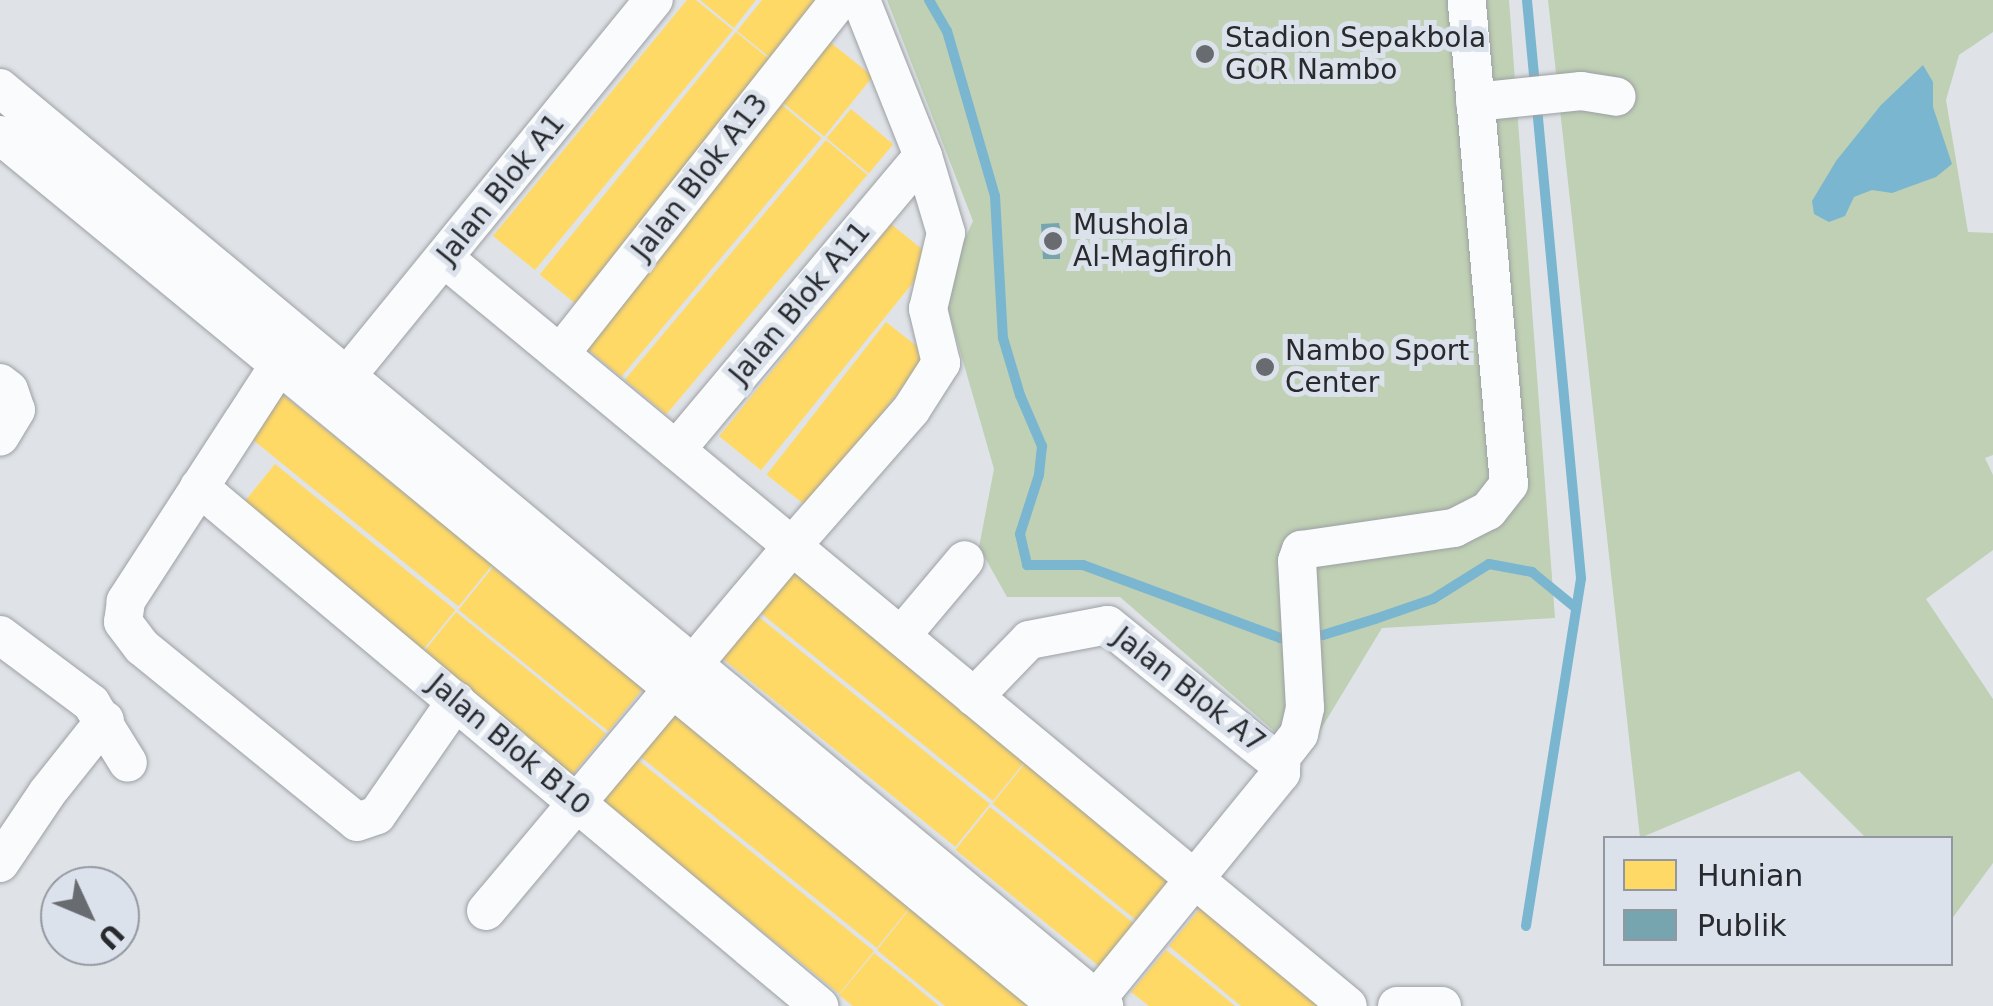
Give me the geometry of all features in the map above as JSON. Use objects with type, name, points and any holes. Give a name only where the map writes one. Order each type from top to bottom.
[{"type":"street","name":"Jalan Blok A1","points":[[346,377],[654,0]]},
{"type":"street","name":"Jalan Blok A13","points":[[560,354],[840,0]]},
{"type":"street","points":[[486,911],[683,674],[912,410],[941,364],[928,309],[946,233],[924,156],[861,0]]},
{"type":"street","points":[[1278,761],[1299,734],[1305,708],[1297,561],[1301,550],[1454,528],[1488,511],[1509,484],[1467,0]]},
{"type":"street","points":[[0,88],[287,351],[346,377],[1058,1006]]},
{"type":"street","points":[[1475,102],[1581,91],[1617,97]]},
{"type":"street","points":[[0,136],[287,351],[1097,1004],[1194,878]]},
{"type":"street","name":"Jalan Blok A11","points":[[676,450],[924,156]]},
{"type":"street","points":[[444,258],[1348,1006]]},
{"type":"street","points":[[287,351],[126,602],[123,622],[142,647],[357,822],[376,814],[456,701]]},
{"type":"street","points":[[0,383],[9,390],[16,410],[0,437]]},
{"type":"street","name":"Jalan Blok B10","points":[[198,486],[818,1006]]},
{"type":"street","points":[[901,636],[965,560]]},
{"type":"street","name":"Jalan Blok A7","points":[[974,697],[1032,638],[1108,625],[1278,761],[1281,774],[1194,878]]},
{"type":"street","points":[[0,635],[70,683],[104,720],[128,763]]},
{"type":"street","points":[[0,862],[46,793],[104,720]]},
{"type":"street","points":[[1397,1006],[1442,1006]]},
{"type":"green space","points":[[887,0],[1509,0],[1555,618],[1382,628],[1304,757],[1120,597],[1007,597],[979,547],[994,469],[942,288],[973,221]]},
{"type":"green space","points":[[1548,0],[1993,0],[1993,32],[1959,55],[1946,100],[1968,232],[1993,233],[1993,455],[1985,458],[1993,475],[1993,550],[1926,599],[1993,699],[1993,863],[1953,917],[1953,836],[1864,836],[1799,771],[1640,836]]},
{"type":"water","points":[[1923,65],[1933,82],[1933,107],[1952,164],[1936,177],[1892,193],[1872,190],[1854,197],[1845,216],[1829,222],[1814,214],[1812,201],[1836,161],[1881,105]]},
{"type":"building: Hunian","points":[[687,0],[696,0],[733,30],[535,270],[493,236]]},
{"type":"building: Hunian","points":[[700,0],[756,0],[734,28]]},
{"type":"building: Hunian","points":[[762,0],[821,0],[779,65],[737,31]]},
{"type":"building: Hunian","points":[[736,32],[778,66],[582,308],[540,274]]},
{"type":"building: Hunian","points":[[830,42],[873,77],[824,136],[782,102]]},
{"type":"building: Hunian","points":[[781,104],[822,138],[621,377],[580,343]]},
{"type":"building: Hunian","points":[[851,109],[893,144],[869,173],[827,138]]},
{"type":"building: Hunian","points":[[826,140],[867,175],[666,414],[625,380]]},
{"type":"building: Hunian","points":[[891,224],[933,258],[761,470],[719,436]]},
{"type":"building: Hunian","points":[[886,322],[928,355],[808,508],[767,475]]},
{"type":"building: Hunian","points":[[282,394],[493,565],[459,607],[248,436]]},
{"type":"building: Hunian","points":[[275,464],[455,610],[421,653],[240,507]]},
{"type":"building: Hunian","points":[[786,564],[1027,759],[993,801],[752,606]]},
{"type":"building: Hunian","points":[[493,567],[643,688],[608,731],[458,610]]},
{"type":"building: Hunian","points":[[749,609],[990,804],[955,847],[714,652]]},
{"type":"building: Hunian","points":[[456,612],[606,733],[571,776],[421,655]]},
{"type":"building: Hunian","points":[[670,711],[911,906],[877,948],[636,753]]},
{"type":"building: Hunian","points":[[633,756],[874,951],[839,994],[598,799]]},
{"type":"building: Hunian","points":[[1027,761],[1178,883],[1143,926],[992,804]]},
{"type":"building: Hunian","points":[[990,807],[1140,928],[1105,971],[955,850]]},
{"type":"building: Hunian","points":[[1203,905],[1326,1006],[1241,1006],[1169,946]]},
{"type":"building: Hunian","points":[[911,907],[1032,1006],[945,1006],[877,950]]},
{"type":"building: Hunian","points":[[1166,950],[1235,1006],[1149,1006],[1131,992]]},
{"type":"building: Hunian","points":[[874,953],[939,1006],[853,1006],[839,995]]},
{"type":"building: Publik","name":"Mushola Al-Magfiroh","points":[[1059,223],[1064,246],[1060,247],[1060,259],[1043,259],[1041,224]]},
{"type":"waterway","points":[[929,0],[947,31],[995,196],[1003,338],[1020,395],[1042,446],[1039,475],[1020,534],[1027,565],[1083,565],[1280,638],[1323,635],[1433,599],[1489,564],[1532,572],[1576,608]]},
{"type":"waterway","points":[[1526,926],[1581,578],[1527,0]]},
{"type":"place","name":"Stadion Sepakbola GOR Nambo","points":[[1205,54]]},
{"type":"place","name":"Mushola Al-Magfiroh","points":[[1053,241]]},
{"type":"place","name":"Nambo Sport Center","points":[[1265,367]]}]
